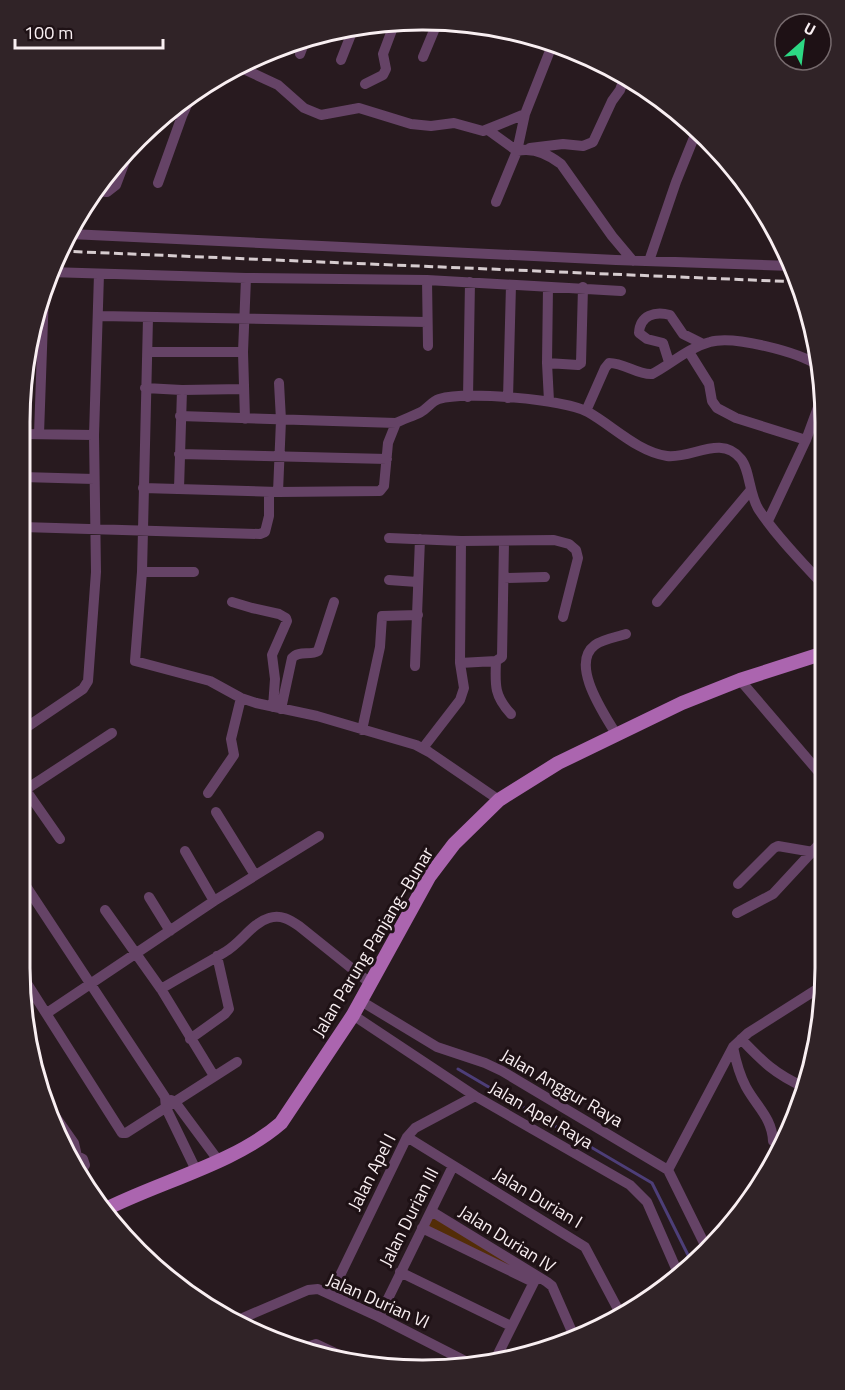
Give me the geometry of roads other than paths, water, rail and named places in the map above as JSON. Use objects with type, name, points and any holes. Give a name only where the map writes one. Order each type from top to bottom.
[{"type":"main road","name":"Jalan Parung Panjang–Bunar","points":[[111,1206],[218,1160],[268,1134],[281,1123],[353,1015],[429,877],[454,844],[499,800],[543,772],[682,704],[740,680],[815,655]]},
{"type":"street","points":[[423,57],[434,30]]},
{"type":"street","points":[[365,84],[383,75],[386,69],[383,54],[392,31]]},
{"type":"street","points":[[341,60],[350,37]]},
{"type":"street","points":[[300,54],[302,49]]},
{"type":"street","points":[[496,201],[522,149],[525,114],[550,51]]},
{"type":"street","points":[[247,71],[278,86],[304,108],[321,115],[359,108],[411,124],[431,126],[454,123],[488,130],[525,114]]},
{"type":"street","points":[[522,149],[563,144],[583,146],[593,142],[622,85]]},
{"type":"street","points":[[158,183],[184,111]]},
{"type":"street","points":[[488,130],[522,149],[551,156],[561,164],[612,236],[633,261]]},
{"type":"street","points":[[649,261],[675,182],[693,139]]},
{"type":"street","points":[[105,192],[116,185],[121,171]]},
{"type":"street","points":[[78,234],[633,261],[782,266]]},
{"type":"street","points":[[60,272],[427,280],[583,287],[621,291]]},
{"type":"street","points":[[30,725],[82,689],[88,681],[96,573],[94,435],[99,274]]},
{"type":"street","points":[[245,419],[243,352],[246,278]]},
{"type":"street","points":[[427,280],[428,346]]},
{"type":"street","points":[[468,397],[470,282]]},
{"type":"street","points":[[508,398],[510,285]]},
{"type":"street","points":[[548,287],[549,401]]},
{"type":"street","points":[[547,363],[578,365],[581,363],[583,287]]},
{"type":"street","points":[[669,362],[663,343],[647,339],[639,333],[640,324],[646,316],[660,312],[670,315],[683,334],[703,344]]},
{"type":"street","points":[[99,316],[427,322]]},
{"type":"street","points":[[148,318],[142,572],[135,661],[210,681],[241,698],[306,713],[423,748],[499,800]]},
{"type":"street","points":[[39,434],[40,337]]},
{"type":"street","points":[[586,411],[609,363],[621,364],[647,374],[658,371],[669,362],[703,344],[717,340],[736,341],[786,351],[810,362]]},
{"type":"street","points":[[147,352],[243,352]]},
{"type":"street","points":[[689,352],[707,379],[712,400],[717,408],[736,418],[806,440]]},
{"type":"street","points":[[30,527],[260,534],[265,532],[268,526],[278,456],[281,420],[279,383]]},
{"type":"street","points":[[145,388],[244,389]]},
{"type":"street","points":[[179,489],[182,390]]},
{"type":"street","points":[[180,416],[396,423],[421,412],[436,400],[449,397],[549,401],[586,411],[645,448],[666,456],[676,456],[713,447],[728,450],[741,459],[758,509],[798,559],[815,575]]},
{"type":"street","points":[[768,520],[806,440],[815,416]]},
{"type":"street","points":[[143,488],[273,492],[380,491],[384,486],[389,437],[396,423]]},
{"type":"street","points":[[30,434],[94,435]]},
{"type":"street","points":[[179,454],[387,459]]},
{"type":"street","points":[[30,477],[94,479]]},
{"type":"street","points":[[657,602],[750,491]]},
{"type":"street","points":[[389,538],[504,542],[554,540],[569,544],[576,550],[578,558],[563,617]]},
{"type":"street","points":[[415,666],[420,539]]},
{"type":"street","points":[[423,748],[462,696],[464,688],[460,663],[461,541]]},
{"type":"street","points":[[460,663],[500,660],[504,542]]},
{"type":"street","points":[[142,572],[194,572]]},
{"type":"street","points":[[504,578],[545,577]]},
{"type":"street","points":[[389,580],[417,582]]},
{"type":"street","points":[[232,602],[279,614],[286,618],[287,621],[272,655],[277,708]]},
{"type":"street","points":[[277,708],[292,658],[298,654],[318,651],[334,603]]},
{"type":"street","points":[[362,730],[380,647],[382,616],[418,615]]},
{"type":"street","points":[[616,735],[593,695],[586,662],[589,652],[597,644],[626,634]]},
{"type":"street","points":[[496,662],[496,693],[502,705],[511,714]]},
{"type":"street","points":[[740,680],[815,768]]},
{"type":"street","points":[[208,793],[234,755],[231,739],[241,698]]},
{"type":"street","points":[[30,782],[112,733]]},
{"type":"street","points":[[30,796],[60,840]]},
{"type":"street","points":[[216,812],[255,876]]},
{"type":"street","points":[[47,1013],[214,901],[319,836]]},
{"type":"street","points":[[738,884],[778,846],[813,852]]},
{"type":"street","points":[[736,913],[773,894],[815,850]]},
{"type":"street","points":[[185,851],[214,901]]},
{"type":"street","points":[[30,893],[169,1102],[218,1160]]},
{"type":"street","points":[[149,897],[170,931]]},
{"type":"street","points":[[105,909],[161,989],[214,1076]]},
{"type":"street","points":[[161,989],[227,951],[269,918],[289,918],[370,983]]},
{"type":"street","points":[[190,1039],[229,1009],[217,956]]},
{"type":"street","points":[[31,989],[119,1131],[126,1133],[169,1102],[237,1062]]},
{"type":"street","points":[[703,1242],[668,1170],[737,1043],[814,991]]},
{"type":"street","name":"Jalan Anggur Raya","points":[[361,1001],[437,1047],[502,1071],[668,1170]]},
{"type":"street","name":"Jalan Apel Raya","points":[[353,1015],[475,1096],[630,1185],[647,1202],[676,1267]]},
{"type":"street","points":[[737,1043],[781,1076],[797,1084]]},
{"type":"street","points":[[737,1043],[737,1067],[753,1098],[768,1119],[773,1141]]},
{"type":"street","points":[[441,1072],[450,1052]]},
{"type":"street","name":"Jalan Apel I","points":[[331,1294],[407,1137],[415,1128],[475,1096]]},
{"type":"street","points":[[169,1102],[196,1170]]},
{"type":"street","points":[[65,1129],[75,1143],[75,1150]]},
{"type":"street","name":"Jalan Durian I","points":[[407,1137],[585,1247],[617,1308]]},
{"type":"street","name":"Jalan Durian III","points":[[379,1317],[453,1166]]},
{"type":"street","name":"Jalan Durian IV","points":[[431,1211],[535,1279],[552,1286],[571,1331]]},
{"type":"street","points":[[422,1228],[535,1279],[499,1352]]},
{"type":"street","points":[[400,1272],[511,1326]]},
{"type":"street","name":"Jalan Durian VI","points":[[244,1317],[308,1290],[318,1289],[459,1358]]},
{"type":"waterway","points":[[458,1069],[652,1183],[688,1256]]},
{"type":"railway","points":[[69,251],[789,282]]}]
